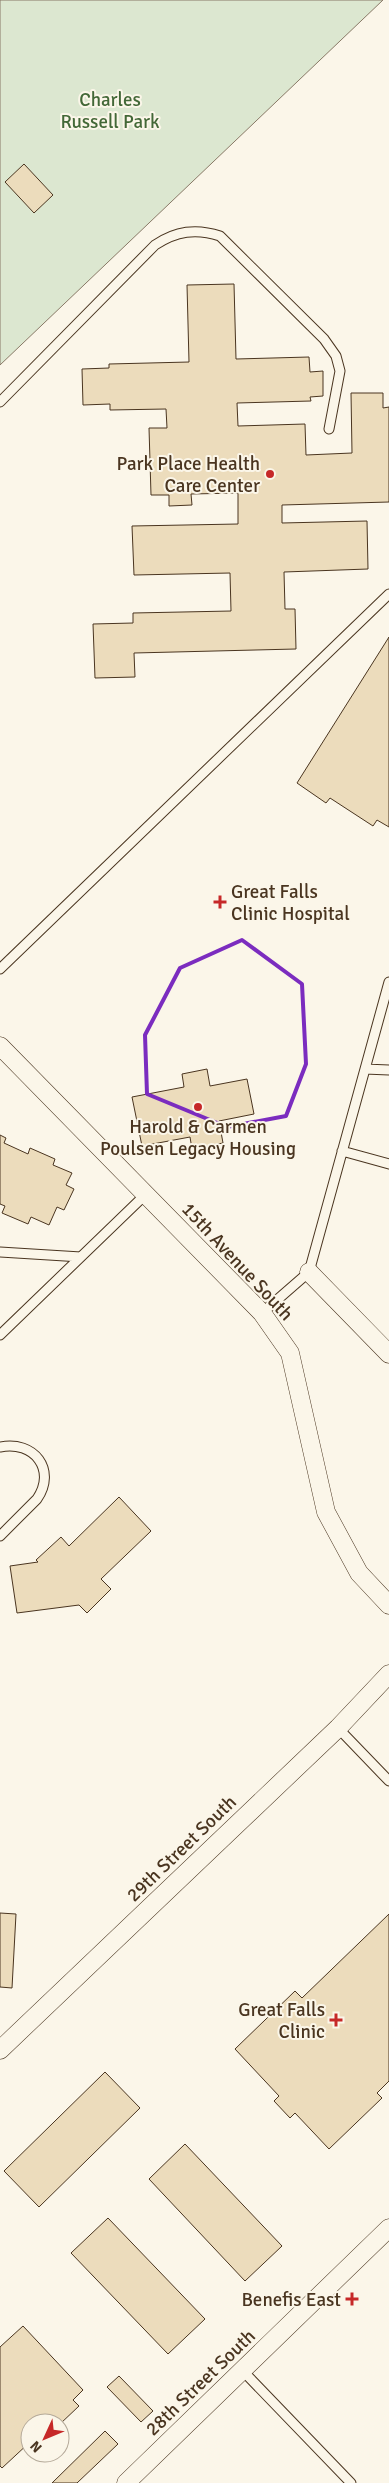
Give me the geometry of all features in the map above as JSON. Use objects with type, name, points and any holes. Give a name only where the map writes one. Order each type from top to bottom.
[{"type":"street","name":"15th Avenue South","points":[[0,1046],[262,1313],[290,1352],[326,1512],[358,1572],[389,1605]]},
{"type":"street","points":[[309,1272],[389,1354]]},
{"type":"street","name":"29th Street South","points":[[0,2050],[338,1728],[389,1674]]},
{"type":"street","name":"28th Street South","points":[[128,2482],[389,2228]]},
{"type":"lane","points":[[0,402],[155,245],[178,233],[201,231],[220,236],[324,339],[336,356],[340,371],[329,429]]},
{"type":"lane","points":[[0,969],[389,594]]},
{"type":"lane","points":[[262,1313],[309,1272],[389,982]]},
{"type":"lane","points":[[365,1069],[389,1070]]},
{"type":"lane","points":[[342,1151],[389,1164]]},
{"type":"lane","points":[[0,1335],[146,1194]]},
{"type":"lane","points":[[0,1252],[81,1257]]},
{"type":"lane","points":[[0,1447],[18,1446],[27,1449],[40,1461],[44,1477],[41,1493],[37,1499],[0,1536]]},
{"type":"lane","points":[[338,1728],[389,1781]]},
{"type":"lane","points":[[242,2370],[351,2483]]},
{"type":"highlighted area","points":[[242,940],[302,984],[306,1064],[286,1116],[227,1127],[147,1094],[145,1035],[180,968]]},
{"type":"green space","name":"Charles Russell Park","points":[[0,0],[383,0],[0,365]]},
{"type":"building","points":[[24,164],[53,195],[34,213],[5,182]]},
{"type":"building","name":"Park Place Health Care Center","points":[[234,284],[236,359],[309,357],[310,372],[323,371],[323,396],[310,397],[311,401],[237,403],[238,426],[305,424],[306,455],[352,453],[351,393],[383,393],[383,408],[389,407],[389,502],[282,505],[282,523],[367,521],[368,569],[284,572],[285,609],[295,609],[296,649],[134,653],[135,677],[95,678],[93,624],[133,623],[133,613],[231,611],[230,573],[134,575],[132,526],[238,524],[238,493],[191,494],[192,505],[169,506],[169,495],[151,495],[149,428],[167,428],[166,409],[110,410],[110,404],[83,405],[82,369],[109,368],[109,364],[189,362],[187,285]]},
{"type":"building","points":[[389,637],[389,827],[377,820],[373,826],[330,798],[326,803],[297,783]]},
{"type":"building","points":[[207,1069],[210,1086],[247,1079],[254,1114],[219,1121],[223,1143],[192,1149],[190,1137],[142,1146],[132,1097],[184,1087],[182,1074]]},
{"type":"building","points":[[0,1135],[6,1138],[4,1143],[28,1154],[30,1148],[55,1159],[53,1165],[72,1173],[66,1185],[74,1189],[64,1210],[57,1207],[49,1225],[31,1217],[28,1224],[2,1213],[5,1206],[0,1204]]},
{"type":"building","points":[[119,1497],[151,1531],[101,1579],[111,1589],[87,1613],[79,1605],[17,1613],[10,1566],[38,1562],[36,1560],[61,1537],[69,1546]]},
{"type":"building","points":[[0,1913],[16,1914],[12,1988],[0,1987]]},
{"type":"building","points":[[389,1914],[389,2081],[377,2093],[382,2098],[329,2149],[295,2113],[290,2118],[274,2101],[279,2096],[235,2049],[295,1991],[302,1998]]},
{"type":"building","points":[[105,2072],[140,2108],[39,2207],[4,2171]]},
{"type":"building","points":[[185,2144],[282,2246],[245,2281],[149,2179]]},
{"type":"building","points":[[108,2218],[205,2319],[168,2354],[71,2253]]},
{"type":"building","points":[[23,2326],[83,2390],[73,2400],[79,2406],[70,2415],[70,2413],[20,2413],[20,2451],[2,2468],[0,2466],[0,2347]]},
{"type":"building","points":[[119,2376],[153,2411],[141,2422],[107,2387]]},
{"type":"building","points":[[105,2431],[118,2444],[77,2483],[52,2483]]},
{"type":"place","name":"Park Place Health Care Center","points":[[270,474]]},
{"type":"place","name":"Great Falls Clinic Hospital","points":[[220,902]]},
{"type":"place","name":"Harold & Carmen Poulsen Legacy Housing","points":[[198,1107]]},
{"type":"place","name":"Great Falls Clinic","points":[[336,2020]]},
{"type":"place","name":"Benefis East","points":[[352,2299]]}]
